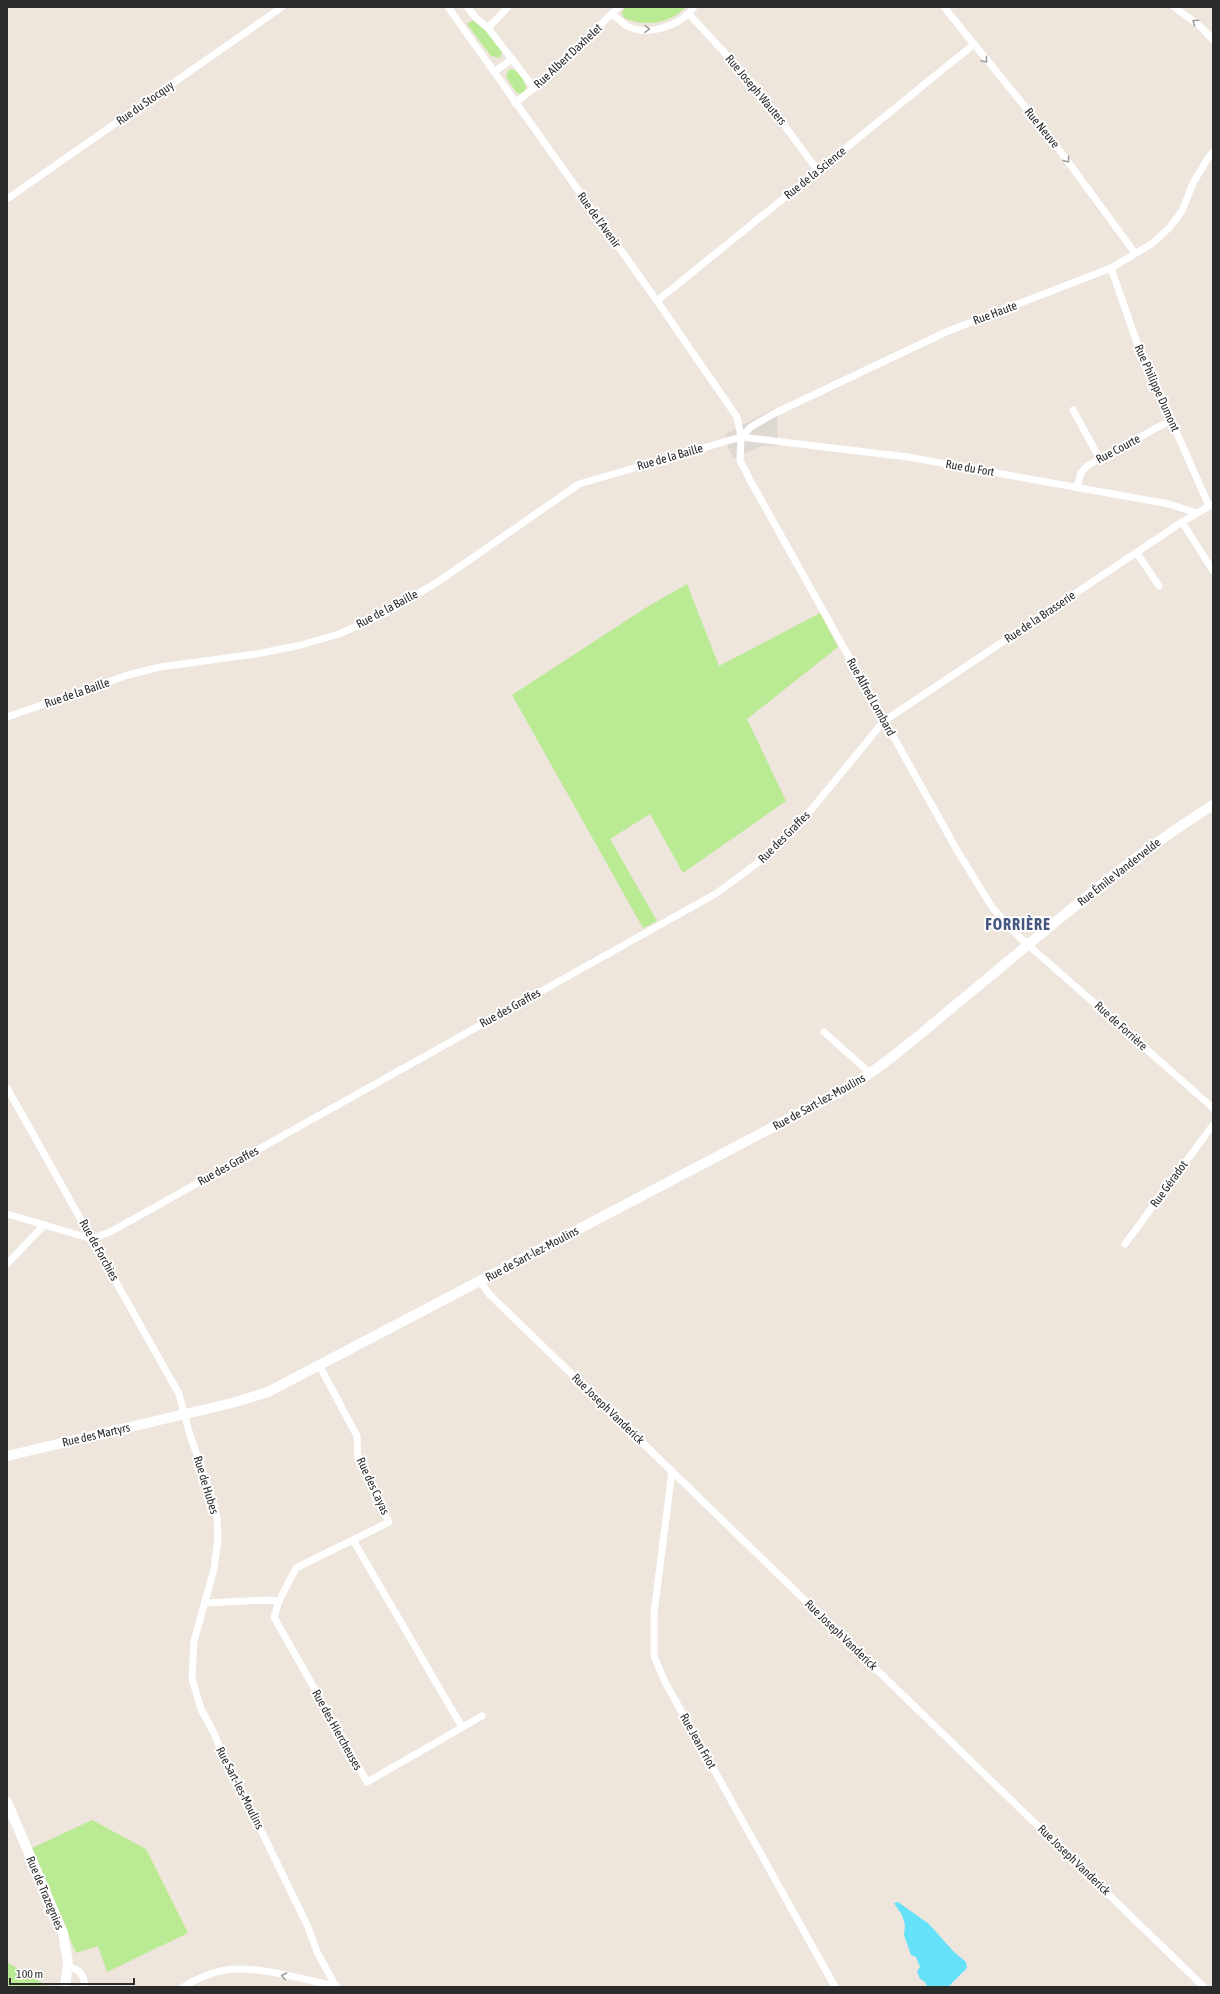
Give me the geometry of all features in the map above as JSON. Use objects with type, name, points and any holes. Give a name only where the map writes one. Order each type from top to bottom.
[{"type":"main road","name":"Rue Émile Vandervelde","points":[[1028,945],[1160,839],[1213,805]]},
{"type":"main road","name":"Rue de Sart-lez-Moulins","points":[[186,1414],[232,1403],[268,1392],[838,1093],[871,1074],[1028,945]]},
{"type":"main road","name":"Rue des Martyrs","points":[[7,1456],[186,1414]]},
{"type":"main road","name":"Rue de Trazegnies","points":[[7,1802],[63,1933],[68,1967],[65,1987]]},
{"type":"street","name":"Rue du Stocquy","points":[[7,199],[282,7]]},
{"type":"street","name":"Rue de l'Avenir","points":[[448,7],[657,301],[737,417],[741,437]]},
{"type":"street","points":[[467,7],[476,18],[488,28],[534,88]]},
{"type":"street","points":[[488,28],[508,7]]},
{"type":"street","name":"Rue Albert Daxhelet","points":[[515,103],[534,88],[619,7]]},
{"type":"street","points":[[612,14],[627,26],[645,30],[662,28],[675,23],[689,14],[694,7]]},
{"type":"street","name":"Rue Neuve","points":[[944,7],[973,45],[1052,140],[1135,253]]},
{"type":"street","points":[[1174,7],[1200,26],[1213,40]]},
{"type":"street","name":"Rue Joseph Wauters","points":[[689,14],[756,86],[818,171]]},
{"type":"street","name":"Rue de la Science","points":[[657,301],[973,45]]},
{"type":"street","points":[[494,72],[512,59]]},
{"type":"street","name":"Rue Haute","points":[[741,437],[751,427],[773,414],[946,332],[1111,268],[1153,243],[1170,227],[1182,211],[1193,183],[1213,152]]},
{"type":"street","name":"Rue Philippe Dumont","points":[[1111,268],[1136,340],[1171,420],[1211,505]]},
{"type":"street","points":[[1073,410],[1100,459]]},
{"type":"street","name":"Rue Courte","points":[[1078,488],[1082,473],[1087,466],[1171,420]]},
{"type":"street","name":"Rue du Fort","points":[[741,437],[908,457],[1169,504],[1197,513]]},
{"type":"street","name":"Rue de la Baille","points":[[7,717],[128,675],[160,667],[256,654],[301,645],[339,634],[388,612],[439,581],[579,484],[741,437]]},
{"type":"street","name":"Rue Alfred Lombard","points":[[741,437],[740,460],[750,480],[976,884],[992,907],[1028,945]]},
{"type":"street","name":"Rue de la Brasserie","points":[[884,721],[1182,522],[1211,505]]},
{"type":"street","points":[[1182,522],[1213,571]]},
{"type":"street","points":[[1137,553],[1159,586]]},
{"type":"street","name":"Rue des Graffes","points":[[92,1239],[126,1223],[717,893],[760,861],[806,816],[884,721]]},
{"type":"street","name":"Rue de Forrière","points":[[1028,945],[1213,1108]]},
{"type":"street","name":"Rue de Sart-lez-Moulins","points":[[824,1032],[871,1074]]},
{"type":"street","name":"Rue de Forchies","points":[[7,1088],[179,1394],[186,1414]]},
{"type":"street","name":"Rue Géradot","points":[[1125,1244],[1213,1125]]},
{"type":"street","points":[[7,1214],[92,1239]]},
{"type":"street","points":[[7,1264],[44,1225]]},
{"type":"street","name":"Rue Joseph Vanderick","points":[[480,1281],[489,1294],[1204,1987]]},
{"type":"street","name":"Rue des Cayas","points":[[279,1602],[296,1568],[389,1522],[358,1459],[357,1436],[319,1365]]},
{"type":"street","name":"Rue de Hubes","points":[[186,1414],[190,1436],[212,1494],[217,1518],[218,1538],[216,1557]]},
{"type":"street","name":"Rue Jean Friot","points":[[672,1471],[654,1613],[654,1656],[669,1688],[835,1987]]},
{"type":"street","points":[[353,1540],[462,1727]]},
{"type":"street","name":"Rue Sart-les-Moulins","points":[[216,1557],[192,1650],[192,1679],[196,1696],[231,1776],[242,1791],[308,1927],[317,1952],[336,1987]]},
{"type":"street","points":[[205,1603],[267,1600],[279,1602]]},
{"type":"street","name":"Rue des Hiercheuses","points":[[279,1602],[274,1617],[367,1782],[482,1716]]},
{"type":"street","points":[[68,1967],[78,1970],[81,1973],[85,1987]]},
{"type":"street","points":[[182,1987],[212,1973],[242,1969],[336,1987]]},
{"type":"green space","points":[[625,7],[686,7],[672,17],[649,23],[632,21],[624,18],[622,13]]},
{"type":"green space","points":[[473,20],[490,35],[502,51],[500,58],[491,56],[467,24]]},
{"type":"green space","points":[[511,69],[522,77],[525,83],[526,90],[520,94],[517,93],[506,77],[508,71]]},
{"type":"green space","points":[[687,584],[719,666],[820,613],[838,647],[747,719],[786,801],[683,873],[650,814],[610,839],[657,921],[643,928],[512,695],[647,607]]},
{"type":"green space","points":[[92,1820],[146,1849],[188,1933],[107,1972],[98,1946],[76,1953],[32,1848]]},
{"type":"green space","points":[[7,1962],[42,1983],[41,1987],[7,1987]]},
{"type":"shaded area","points":[[775,408],[777,416],[778,446],[762,446],[734,458],[728,448],[726,434]]},
{"type":"water","points":[[898,1902],[929,1924],[953,1951],[966,1962],[967,1968],[948,1987],[928,1987],[924,1981],[920,1979],[917,1971],[920,1967],[916,1957],[911,1955],[904,1935],[905,1925],[902,1915],[894,1903]]},
{"type":"district","name":"FORRIÈRE","points":[[1018,924]]}]
